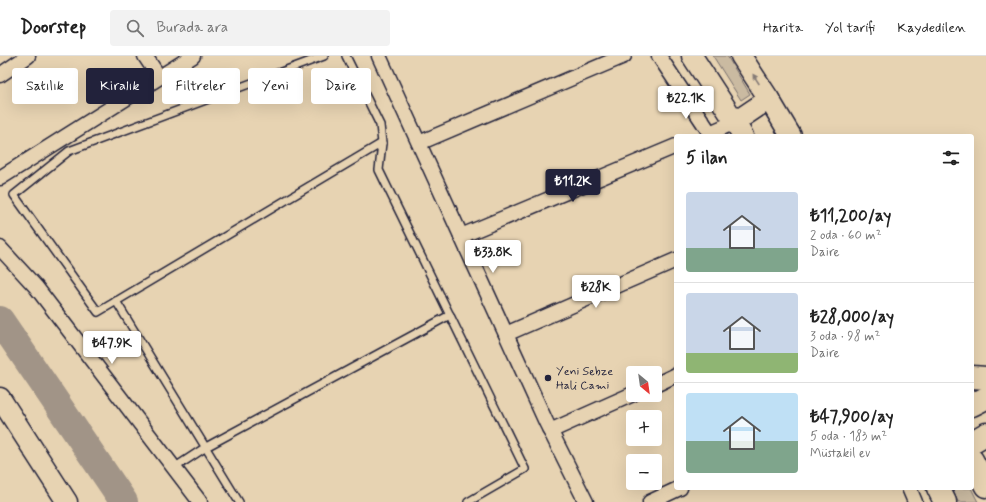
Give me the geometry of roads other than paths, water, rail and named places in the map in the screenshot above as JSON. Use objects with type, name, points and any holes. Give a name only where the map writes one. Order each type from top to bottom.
[{"type":"main road","points":[[692,56],[739,129],[769,99]]},
{"type":"main road","points":[[741,56],[790,134]]},
{"type":"main road","points":[[974,377],[986,378]]},
{"type":"main road","points":[[0,398],[68,502]]},
{"type":"main road","points":[[974,404],[986,398]]},
{"type":"main road","points":[[974,441],[986,434]]},
{"type":"main road","points":[[974,464],[986,486]]},
{"type":"main road","points":[[939,490],[945,502]]},
{"type":"street","points":[[0,75],[28,56]]},
{"type":"street","points":[[145,56],[159,77]]},
{"type":"street","points":[[0,178],[193,56]]},
{"type":"street","points":[[379,56],[550,431],[586,502]]},
{"type":"street","points":[[419,143],[624,56]]},
{"type":"street","points":[[659,56],[706,134]]},
{"type":"street","points":[[712,134],[739,129]]},
{"type":"street","points":[[461,236],[674,147]]},
{"type":"street","points":[[0,248],[36,287],[200,502]]},
{"type":"street","points":[[506,334],[674,261]]},
{"type":"street","points":[[662,381],[674,376]]},
{"type":"street","points":[[550,431],[626,397]]},
{"type":"street","points":[[650,502],[676,490]]},
{"type":"lane","points":[[324,56],[69,151],[14,195],[98,312],[382,143]]},
{"type":"lane","points":[[346,56],[380,125],[382,143],[379,170],[525,469],[468,502]]},
{"type":"lane","points":[[116,301],[239,502]]},
{"type":"lane","points":[[174,468],[206,447],[450,315]]},
{"type":"waterway","points":[[0,320],[124,502]]},
{"type":"place","name":"Yeni Sebze Hali Cami","points":[[548,378]]}]
